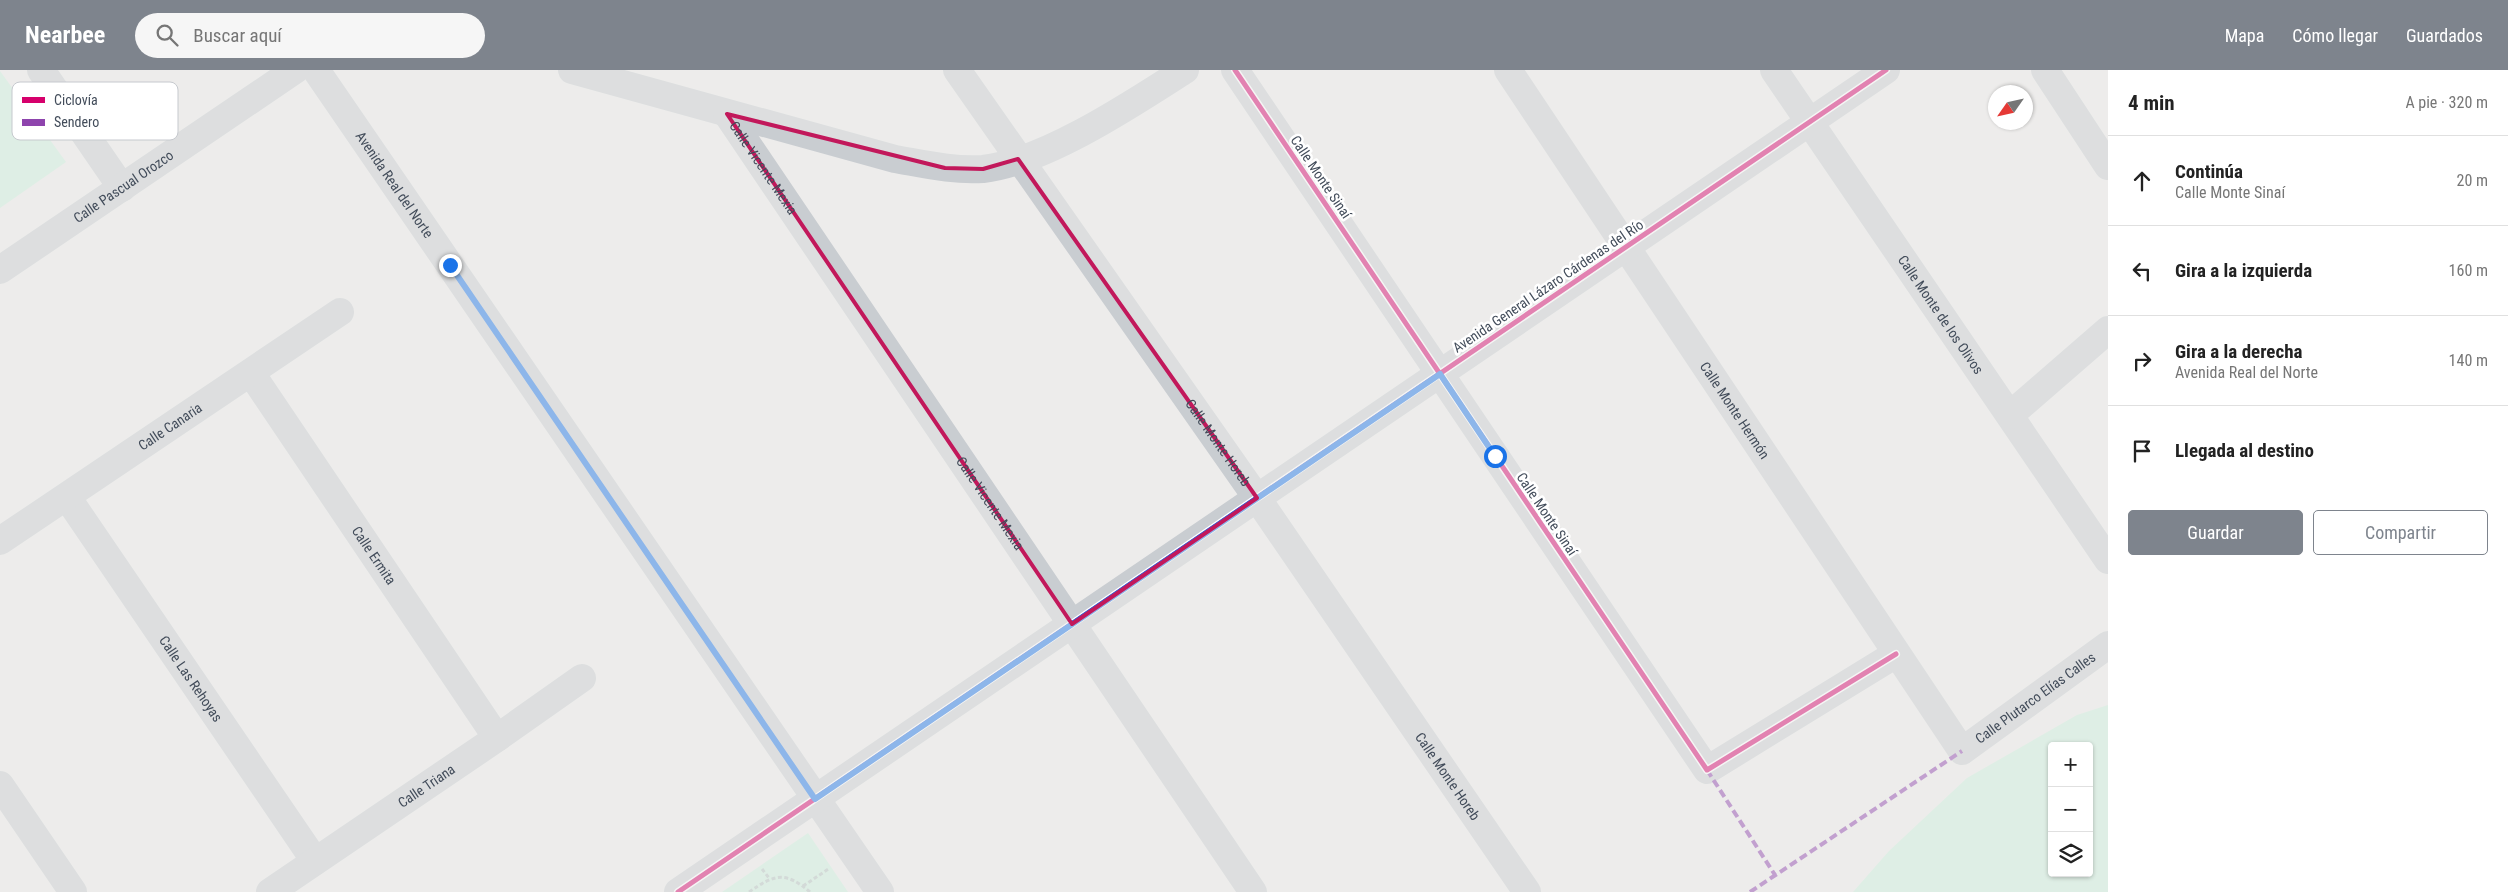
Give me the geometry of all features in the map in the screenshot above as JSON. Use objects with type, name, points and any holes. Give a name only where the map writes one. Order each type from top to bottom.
[{"type":"street","points":[[41,70],[49,82]]},
{"type":"street","name":"Calle Pascual Orozco","points":[[0,270],[295,70]]},
{"type":"street","name":"Avenida Real del Norte","points":[[316,70],[880,892]]},
{"type":"street","points":[[572,70],[895,159],[946,168],[983,169],[1050,147],[1088,128],[1185,70]]},
{"type":"street","name":"Calle Monte Horeb","points":[[957,70],[1257,498],[1527,892]]},
{"type":"street","name":"Calle Monte Sinaí","points":[[1235,70],[1706,770],[1896,654]]},
{"type":"street","name":"Calle Monte Hermón","points":[[1508,70],[1962,751]]},
{"type":"street","name":"Calle Monte de los Olivos","points":[[1774,70],[2108,560]]},
{"type":"street","name":"Avenida General Lázaro Cárdenas del Río","points":[[678,892],[1886,70]]},
{"type":"street","points":[[2045,70],[2108,166]]},
{"type":"street","name":"Calle Vicente Mexia","points":[[727,114],[1252,892]]},
{"type":"street","points":[[89,140],[122,188]]},
{"type":"street","name":"Calle Canaria","points":[[0,542],[340,312]]},
{"type":"street","points":[[2010,415],[2108,330]]},
{"type":"street","name":"Calle Ermita","points":[[251,373],[497,738]]},
{"type":"street","name":"Calle Las Rehoyas","points":[[67,497],[315,862]]},
{"type":"street","name":"Calle Plutarco Elías Calles","points":[[1962,751],[2108,645]]},
{"type":"street","name":"Calle Triana","points":[[270,892],[582,678]]},
{"type":"street","points":[[0,785],[73,892]]},
{"type":"path","points":[[749,892],[769,878],[780,877],[796,880],[810,892]]},
{"type":"highlighted area","points":[[727,114],[945,168],[983,169],[1018,159],[1257,498],[1072,624]]},
{"type":"green space","points":[[0,71],[12,88],[12,140],[50,140],[66,162],[0,208]]},
{"type":"green space","points":[[2108,705],[2108,892],[1853,892],[1889,851],[1967,778],[2077,715]]},
{"type":"green space","points":[[808,833],[848,892],[722,892]]},
{"type":"marked path","points":[[1750,892],[1962,751]]},
{"type":"marked path","points":[[1707,770],[1775,875]]},
{"type":"cycle path","points":[[1235,70],[1707,770],[1896,654]]},
{"type":"cycle path","points":[[678,892],[1886,70]]},
{"type":"route","points":[[450,265],[815,799],[1440,374],[1495,456]]}]
